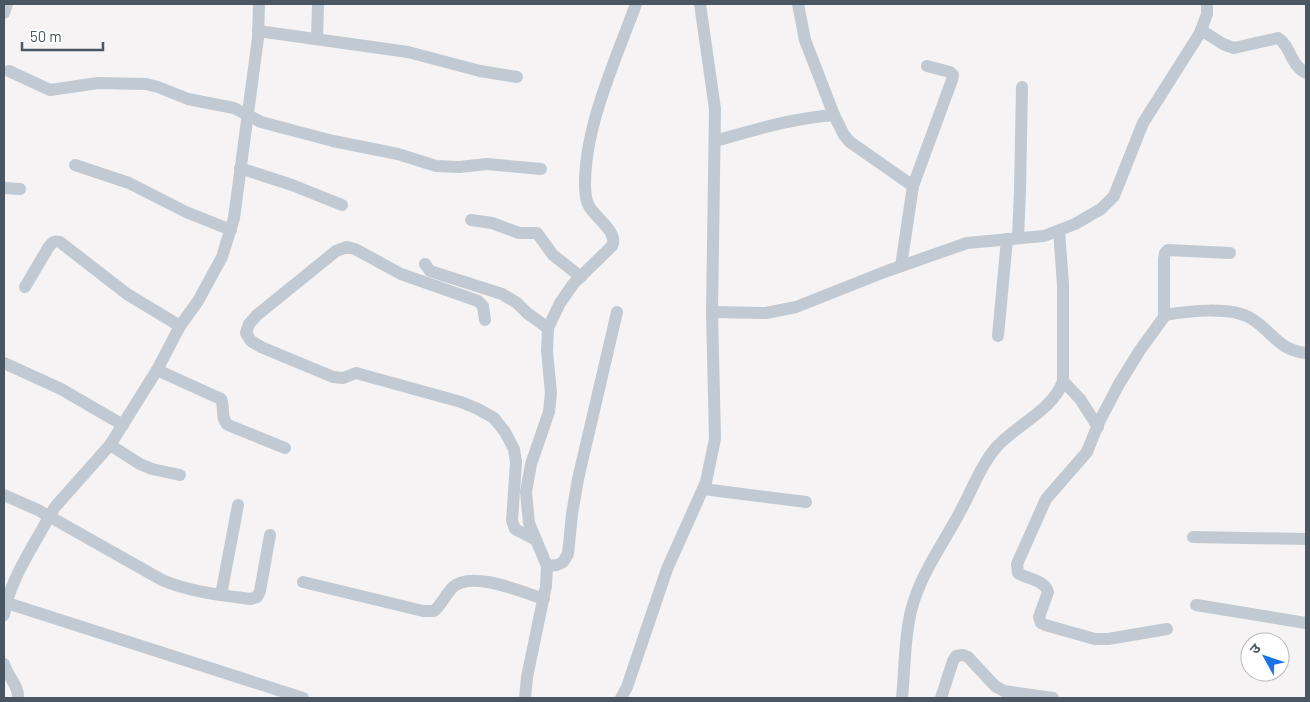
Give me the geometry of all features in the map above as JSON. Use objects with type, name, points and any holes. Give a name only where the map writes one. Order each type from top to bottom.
[{"type":"street","points":[[4,13],[7,4]]},
{"type":"street","points":[[259,4],[258,31],[231,230],[222,257],[198,301],[180,326],[157,370],[123,426],[110,445],[55,507],[14,582],[4,606],[304,698]]},
{"type":"street","points":[[317,39],[318,4]]},
{"type":"street","points":[[525,698],[527,677],[544,599],[547,566],[529,523],[526,492],[531,464],[549,412],[551,393],[547,351],[548,328],[560,303],[574,283],[614,242],[612,234],[595,215],[587,202],[586,166],[592,128],[636,4]]},
{"type":"street","points":[[621,698],[627,687],[667,568],[703,489],[712,460],[715,439],[712,312],[715,109],[700,4]]},
{"type":"street","points":[[798,4],[805,40],[834,115],[844,135],[850,142],[914,186]]},
{"type":"street","points":[[712,312],[766,313],[796,307],[901,266],[967,243],[1044,236],[1075,224],[1101,208],[1114,196],[1143,123],[1201,30],[1207,14],[1207,4]]},
{"type":"street","points":[[1201,30],[1230,47],[1240,47],[1278,38],[1283,42],[1296,66],[1306,72]]},
{"type":"street","points":[[258,31],[408,52],[480,71],[517,77]]},
{"type":"street","points":[[901,266],[914,186],[953,75],[950,72],[927,66]]},
{"type":"street","points":[[9,71],[50,90],[98,83],[146,84],[188,99],[234,108],[246,116],[261,122],[333,141],[398,154],[436,166],[459,167],[487,164],[541,169]]},
{"type":"street","points":[[998,336],[1020,190],[1022,87]]},
{"type":"street","points":[[714,141],[790,120],[834,115]]},
{"type":"street","points":[[75,165],[129,183],[186,212],[231,230]]},
{"type":"street","points":[[240,168],[292,185],[342,206]]},
{"type":"street","points":[[4,188],[20,189]]},
{"type":"street","points":[[471,220],[492,223],[519,233],[537,233],[553,255],[581,277]]},
{"type":"street","points":[[902,698],[911,611],[927,568],[962,509],[989,457],[999,444],[1057,394],[1063,381],[1063,284],[1058,231]]},
{"type":"street","points":[[25,287],[52,242],[60,242],[127,294],[180,326]]},
{"type":"street","points":[[485,320],[483,306],[478,301],[401,274],[355,249],[347,247],[336,251],[257,315],[249,324],[246,333],[251,341],[262,347],[333,378],[343,378],[356,373],[461,402],[494,418],[505,432],[514,449],[516,462],[512,521],[514,529],[536,540]]},
{"type":"street","points":[[1167,629],[1095,640],[1040,623],[1039,617],[1048,592],[1047,588],[1043,584],[1020,575],[1016,570],[1017,564],[1046,498],[1087,452],[1119,384],[1165,315],[1165,253],[1168,250],[1230,253]]},
{"type":"street","points":[[425,264],[430,271],[502,294],[516,302],[527,313],[548,328]]},
{"type":"street","points":[[1165,315],[1196,310],[1240,314],[1259,323],[1286,348],[1306,353]]},
{"type":"street","points":[[547,566],[557,566],[563,562],[568,554],[578,478],[617,312]]},
{"type":"street","points":[[4,363],[61,389],[123,426]]},
{"type":"street","points":[[157,370],[221,399],[223,403],[223,418],[228,425],[285,448]]},
{"type":"street","points":[[1063,381],[1080,399],[1098,426]]},
{"type":"street","points":[[110,445],[140,464],[152,469],[180,475]]},
{"type":"street","points":[[703,489],[806,502]]},
{"type":"street","points":[[4,495],[38,510],[162,580],[176,586],[221,595],[251,599],[257,597],[260,591],[270,535]]},
{"type":"street","points":[[221,595],[238,505]]},
{"type":"street","points":[[1193,537],[1306,539]]},
{"type":"street","points":[[303,582],[424,611],[434,611],[453,587],[462,581],[474,580],[490,583],[544,599]]},
{"type":"street","points":[[1196,605],[1306,624]]},
{"type":"street","points":[[940,698],[953,661],[956,656],[963,655],[968,657],[995,686],[1004,691],[1054,698]]},
{"type":"street","points":[[4,664],[19,696]]}]
